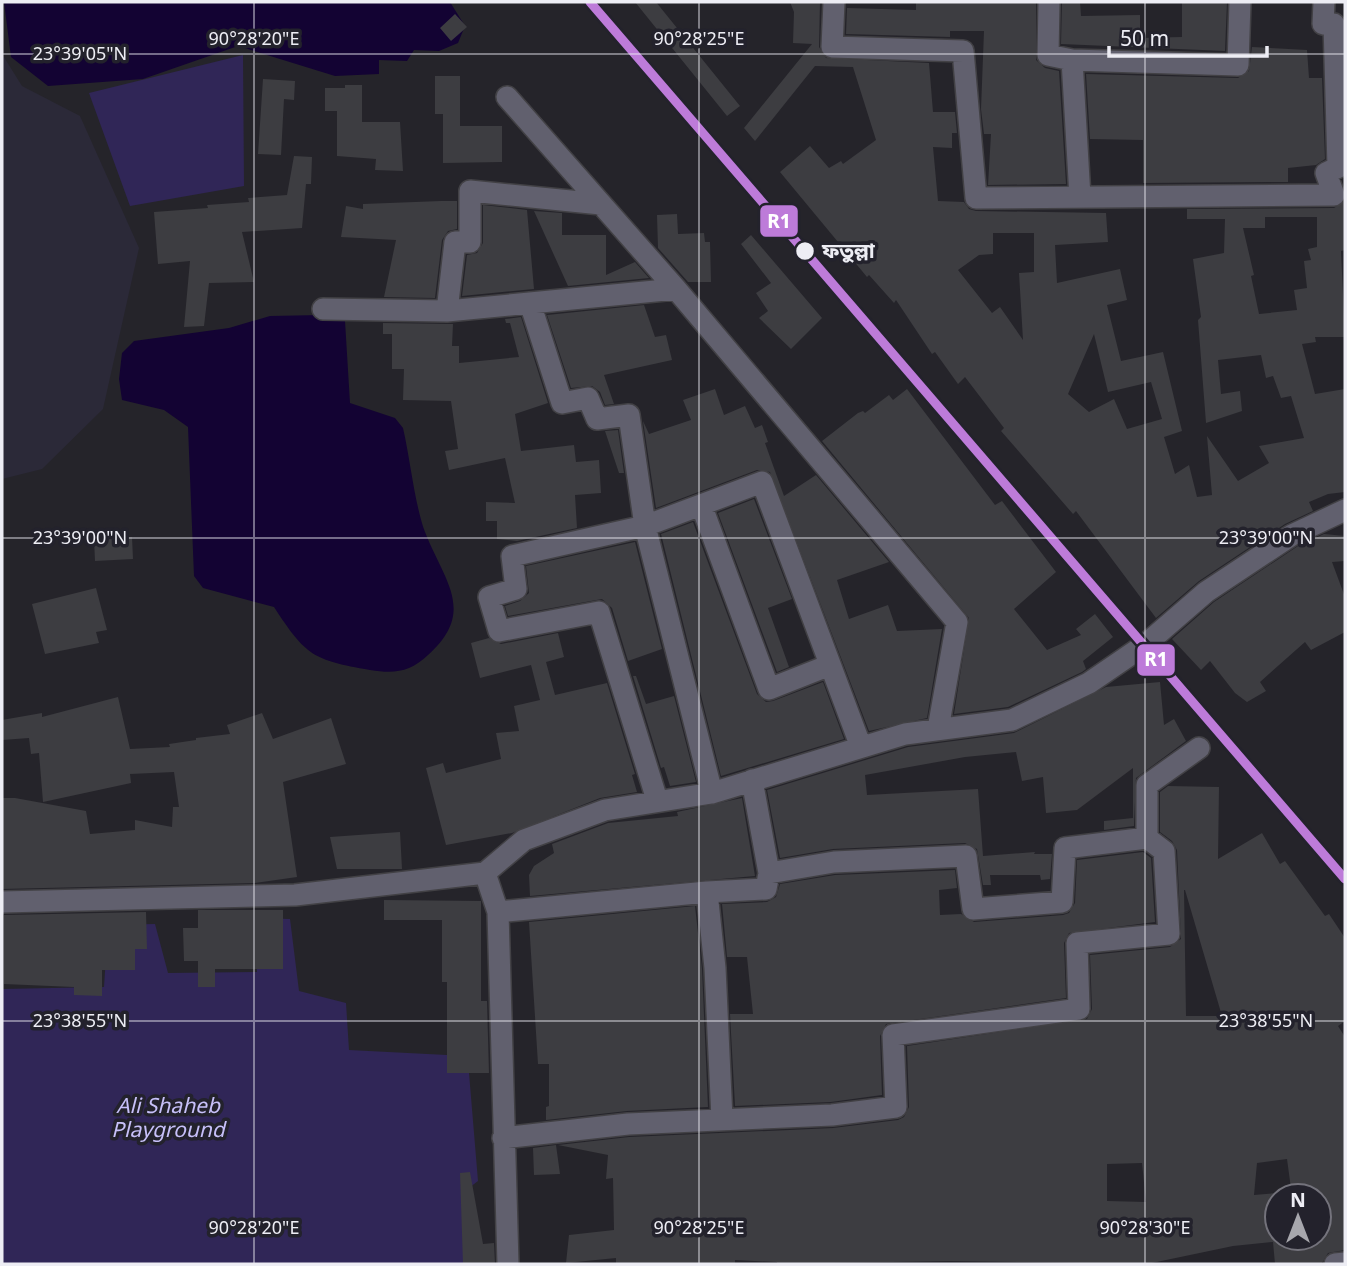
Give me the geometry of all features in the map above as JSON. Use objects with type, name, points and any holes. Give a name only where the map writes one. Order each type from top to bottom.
[{"type":"street","points":[[834,2],[832,47],[963,51],[976,198],[1334,195],[1326,173],[1342,165],[1339,23],[1323,24],[1324,2]]},
{"type":"street","points":[[1049,2],[1048,55],[1072,60],[1238,65],[1240,2]]},
{"type":"street","points":[[1072,60],[1080,197]]},
{"type":"street","points":[[507,97],[676,289],[957,622],[938,729]]},
{"type":"street","points":[[447,311],[455,242],[470,242],[470,191],[601,204]]},
{"type":"street","points":[[323,309],[447,311],[676,289]]},
{"type":"street","points":[[530,303],[562,403],[588,398],[597,419],[629,415],[645,526],[712,793]]},
{"type":"street","points":[[657,800],[599,612],[499,631],[489,597],[516,589],[512,556],[645,526],[702,507],[762,482],[861,747]]},
{"type":"street","points":[[702,507],[769,689],[830,665]]},
{"type":"street","points":[[2,902],[295,895],[485,873],[524,840],[605,810],[712,793],[905,734],[1012,720],[1089,683],[1146,645],[1206,592],[1292,535],[1345,510]]},
{"type":"street","points":[[1147,838],[1147,785],[1199,748]]},
{"type":"street","points":[[498,912],[766,888],[769,873],[752,780]]},
{"type":"street","points":[[503,1138],[628,1124],[832,1115],[896,1107],[893,1035],[1079,1009],[1077,943],[1169,934],[1164,851],[1147,838],[1065,848],[1062,902],[973,909],[966,856],[834,862],[769,873]]},
{"type":"street","points":[[485,873],[498,912],[508,1264]]},
{"type":"street","points":[[707,892],[715,968],[722,1119]]},
{"type":"street","points":[[1335,1264],[1345,1264]]},
{"type":"shaded area","points":[[4,2],[450,2],[465,26],[458,43],[439,51],[414,50],[407,61],[379,60],[379,74],[335,76],[238,46],[143,79],[48,86],[11,57]]},
{"type":"shaded area","points":[[2,54],[22,86],[80,116],[139,248],[103,409],[42,469],[2,479]]},
{"type":"shaded area","points":[[322,315],[345,321],[350,403],[395,418],[403,428],[421,521],[452,595],[454,610],[451,624],[443,639],[421,661],[402,670],[370,670],[323,659],[303,646],[274,607],[203,588],[194,576],[188,427],[164,410],[122,400],[119,379],[122,353],[134,341],[229,328],[270,316]]},
{"type":"green space","points":[[243,55],[244,186],[130,206],[89,93]]},
{"type":"green space","name":"Ali Shaheb Playground","points":[[255,918],[290,919],[299,991],[346,1003],[349,1050],[447,1055],[447,1073],[469,1073],[478,1181],[461,1194],[477,1264],[2,1264],[2,989],[104,987],[108,925],[155,924],[168,973],[257,972]]},
{"type":"building","points":[[635,2],[656,2],[740,106],[727,116]]},
{"type":"building","points":[[790,2],[820,2],[819,47],[826,58],[929,63],[933,112],[955,112],[957,133],[952,133],[952,148],[933,147],[938,201],[964,202],[969,209],[976,211],[1106,213],[1108,242],[1055,245],[1057,283],[1120,269],[1127,300],[1107,305],[1121,361],[1163,352],[1182,431],[1164,437],[1175,474],[1189,465],[1197,497],[1212,495],[1207,436],[1238,481],[1269,463],[1259,446],[1304,438],[1291,396],[1281,398],[1273,376],[1266,378],[1261,355],[1218,360],[1221,394],[1240,391],[1242,411],[1206,423],[1198,320],[1201,317],[1193,259],[1224,253],[1225,219],[1187,219],[1187,209],[1334,208],[1345,201],[1345,250],[1341,251],[1345,337],[1315,337],[1316,342],[1302,344],[1315,394],[1345,389],[1345,492],[1328,494],[1309,502],[1313,511],[1285,524],[1199,581],[1156,618],[1076,511],[1073,514],[1001,431],[1004,428],[965,377],[958,384],[935,352],[932,354],[896,300],[894,303],[869,275],[867,277],[780,172],[810,146],[829,168],[841,161],[843,164],[876,140],[853,67],[815,66],[755,141],[744,128],[812,44],[793,43],[794,12]],"holes":[[[1265,217],[1317,217],[1317,247],[1308,249],[1311,260],[1304,261],[1307,288],[1294,290],[1297,310],[1259,314],[1251,276],[1254,275],[1243,228],[1265,228]],[[993,233],[1034,233],[1034,272],[1019,273],[1023,340],[1000,307],[992,313],[958,270],[979,255],[993,254]],[[1094,334],[1108,392],[1151,382],[1162,419],[1127,429],[1114,399],[1089,412],[1068,394]]]},
{"type":"building","points":[[916,2],[1036,2],[1036,60],[1045,68],[1059,71],[1066,184],[988,185],[991,134],[984,134],[981,109],[984,31],[950,31],[950,37],[846,34],[847,8],[916,10]]},
{"type":"building","points":[[1062,2],[1080,2],[1081,16],[1140,15],[1140,38],[1182,37],[1182,3],[1227,2],[1225,51],[1061,44]]},
{"type":"building","points":[[455,14],[467,27],[451,41],[440,28]]},
{"type":"building","points":[[1252,47],[1307,50],[1309,78],[1322,78],[1325,159],[1316,165],[1288,168],[1288,182],[1143,183],[1143,140],[1090,139],[1086,74],[1238,78],[1249,71]]},
{"type":"building","points":[[435,76],[460,76],[460,126],[502,126],[502,162],[443,163],[443,114],[435,114]]},
{"type":"building","points":[[263,79],[295,81],[294,100],[284,99],[281,155],[258,154]]},
{"type":"building","points":[[345,85],[362,85],[362,122],[400,122],[403,171],[375,170],[376,159],[337,156],[337,111],[325,111],[325,88],[345,88]]},
{"type":"building","points":[[294,156],[312,157],[311,184],[306,184],[302,228],[242,232],[254,282],[209,283],[204,326],[184,327],[190,261],[158,264],[154,212],[208,208],[207,205],[249,202],[248,198],[287,195]]},
{"type":"building","points":[[457,201],[457,229],[448,231],[442,240],[435,298],[384,297],[396,240],[341,237],[346,206],[363,209],[363,204]]},
{"type":"building","points":[[483,205],[527,210],[534,289],[462,296],[467,255],[477,253],[483,243]]},
{"type":"building","points":[[534,211],[562,213],[562,235],[606,235],[606,275],[635,262],[649,278],[568,286]]},
{"type":"building","points":[[677,214],[678,234],[704,233],[705,242],[710,242],[711,282],[688,282],[658,248],[657,215]]},
{"type":"building","points":[[751,235],[822,318],[791,349],[759,318],[768,311],[756,293],[771,283],[741,244]]},
{"type":"building","points":[[644,305],[655,337],[666,335],[672,360],[604,375],[614,404],[605,405],[600,392],[592,386],[571,388],[547,315]]},
{"type":"building","points":[[521,317],[548,403],[515,414],[521,451],[574,445],[576,462],[599,460],[601,493],[575,495],[577,528],[517,541],[497,539],[497,521],[486,521],[486,502],[515,503],[505,458],[449,470],[445,451],[458,449],[451,401],[403,400],[404,369],[392,369],[392,334],[383,334],[383,323],[453,324],[452,346],[459,346],[459,363],[519,357],[510,323],[506,323],[505,319]]},
{"type":"building","points":[[715,389],[724,415],[745,406],[755,428],[762,425],[768,442],[765,443],[784,496],[816,475],[889,562],[837,580],[849,619],[888,605],[897,631],[942,629],[927,718],[869,731],[770,472],[757,470],[656,508],[643,421],[649,434],[691,420],[683,400]]},
{"type":"building","points":[[907,389],[995,505],[1002,501],[1056,572],[1014,609],[1047,650],[1081,635],[1076,629],[1095,614],[1113,637],[1083,661],[1086,669],[1082,672],[1008,707],[954,714],[969,618],[822,441],[858,413],[865,413],[889,395],[893,400]]},
{"type":"building","points":[[618,430],[624,473],[619,473],[605,431]]},
{"type":"building","points":[[754,499],[792,599],[768,608],[789,667],[777,672],[718,513]]},
{"type":"building","points":[[693,522],[757,694],[766,702],[773,701],[823,682],[844,739],[721,776],[661,534]]},
{"type":"building","points":[[1324,534],[1345,536],[1345,561],[1332,562],[1345,597],[1345,632],[1311,650],[1305,642],[1260,682],[1266,691],[1247,702],[1235,693],[1210,661],[1201,670],[1172,639],[1214,602],[1298,546]]},
{"type":"building","points":[[132,537],[133,559],[95,561],[94,539]]},
{"type":"building","points":[[635,542],[662,649],[628,661],[612,608],[602,599],[508,616],[505,606],[520,601],[529,593],[526,566]]},
{"type":"building","points":[[96,588],[107,630],[96,632],[99,643],[45,654],[32,604]]},
{"type":"building","points":[[558,633],[564,657],[546,662],[555,695],[607,683],[635,774],[632,775],[637,792],[600,798],[512,833],[446,845],[426,768],[443,763],[446,773],[501,759],[496,733],[519,731],[514,706],[540,700],[531,665],[480,678],[471,643],[489,638],[501,644]]},
{"type":"building","points":[[633,676],[636,676],[646,704],[674,696],[696,782],[670,786],[664,767],[661,768]]},
{"type":"building","points":[[1160,682],[1164,725],[1174,719],[1186,741],[1136,778],[1134,826],[1104,830],[1104,821],[1133,818],[1133,768],[1077,810],[1046,813],[1043,777],[1022,781],[1016,752],[965,757],[865,775],[867,795],[978,789],[983,856],[1035,852],[1034,854],[1052,854],[1050,879],[1041,880],[1040,875],[990,875],[991,885],[983,885],[977,849],[965,843],[833,849],[780,858],[767,790],[908,747],[1014,733],[1106,687]]},
{"type":"building","points":[[118,697],[130,749],[170,747],[169,744],[196,738],[230,734],[227,725],[262,713],[273,739],[331,718],[346,764],[283,782],[297,877],[255,883],[2,889],[2,798],[86,811],[90,834],[135,830],[135,820],[172,827],[173,807],[179,807],[174,772],[130,774],[131,783],[43,802],[39,753],[31,754],[29,738],[2,740],[2,720],[42,713],[42,717]]},
{"type":"building","points":[[1168,786],[1219,787],[1218,859],[1262,833],[1280,864],[1285,861],[1325,916],[1329,914],[1345,938],[1345,1021],[1338,1026],[1345,1037],[1345,1250],[1328,1253],[1322,1263],[1275,1264],[1274,1252],[1333,1252],[1333,1182],[1290,1182],[1287,1159],[1257,1163],[1254,1195],[1263,1194],[1263,1243],[1233,1246],[1147,1264],[949,1261],[777,1264],[735,1260],[735,1264],[616,1264],[616,1258],[566,1263],[569,1235],[614,1230],[613,1178],[606,1179],[608,1155],[558,1145],[629,1137],[833,1128],[898,1120],[904,1117],[909,1107],[907,1046],[1087,1019],[1092,1009],[1090,955],[1170,947],[1181,939],[1177,850],[1172,841],[1160,832],[1160,792]],"holes":[[[1185,890],[1222,1016],[1186,1016]],[[1142,1163],[1146,1202],[1107,1201],[1107,1164]]]},
{"type":"building","points":[[742,798],[755,876],[530,896],[529,875],[534,866],[554,853],[552,844],[608,823],[678,816],[677,812]]},
{"type":"building","points":[[400,832],[402,869],[337,869],[330,837]]},
{"type":"building","points":[[1143,852],[1151,858],[1155,922],[1069,933],[1064,943],[1066,998],[886,1024],[880,1036],[882,1095],[831,1102],[735,1106],[730,1014],[753,1014],[747,957],[727,957],[722,904],[767,902],[776,897],[780,884],[835,875],[955,870],[957,888],[939,890],[940,915],[961,914],[974,922],[1063,915],[1069,913],[1075,903],[1077,860]]},
{"type":"building","points":[[384,900],[481,901],[481,1001],[487,1001],[489,1073],[447,1073],[447,982],[442,982],[442,920],[384,920]]},
{"type":"building","points":[[695,906],[702,969],[708,1107],[627,1111],[546,1120],[546,1107],[549,1106],[549,1064],[538,1064],[529,922]]},
{"type":"building","points":[[198,910],[283,910],[283,969],[215,969],[215,987],[198,987],[198,961],[184,961],[183,928],[198,928]]},
{"type":"building","points":[[146,912],[147,949],[135,949],[135,970],[102,970],[102,996],[74,995],[74,987],[4,984],[4,915]]},
{"type":"building","points":[[556,1145],[560,1174],[534,1175],[533,1148]]},
{"type":"building","points":[[470,1172],[483,1244],[494,1243],[495,1264],[463,1264],[460,1173]]},
{"type":"transit line","name":"R1","points":[[590,2],[1345,879]]},
{"type":"place","name":"ফতুল্লা","points":[[805,251]]}]
